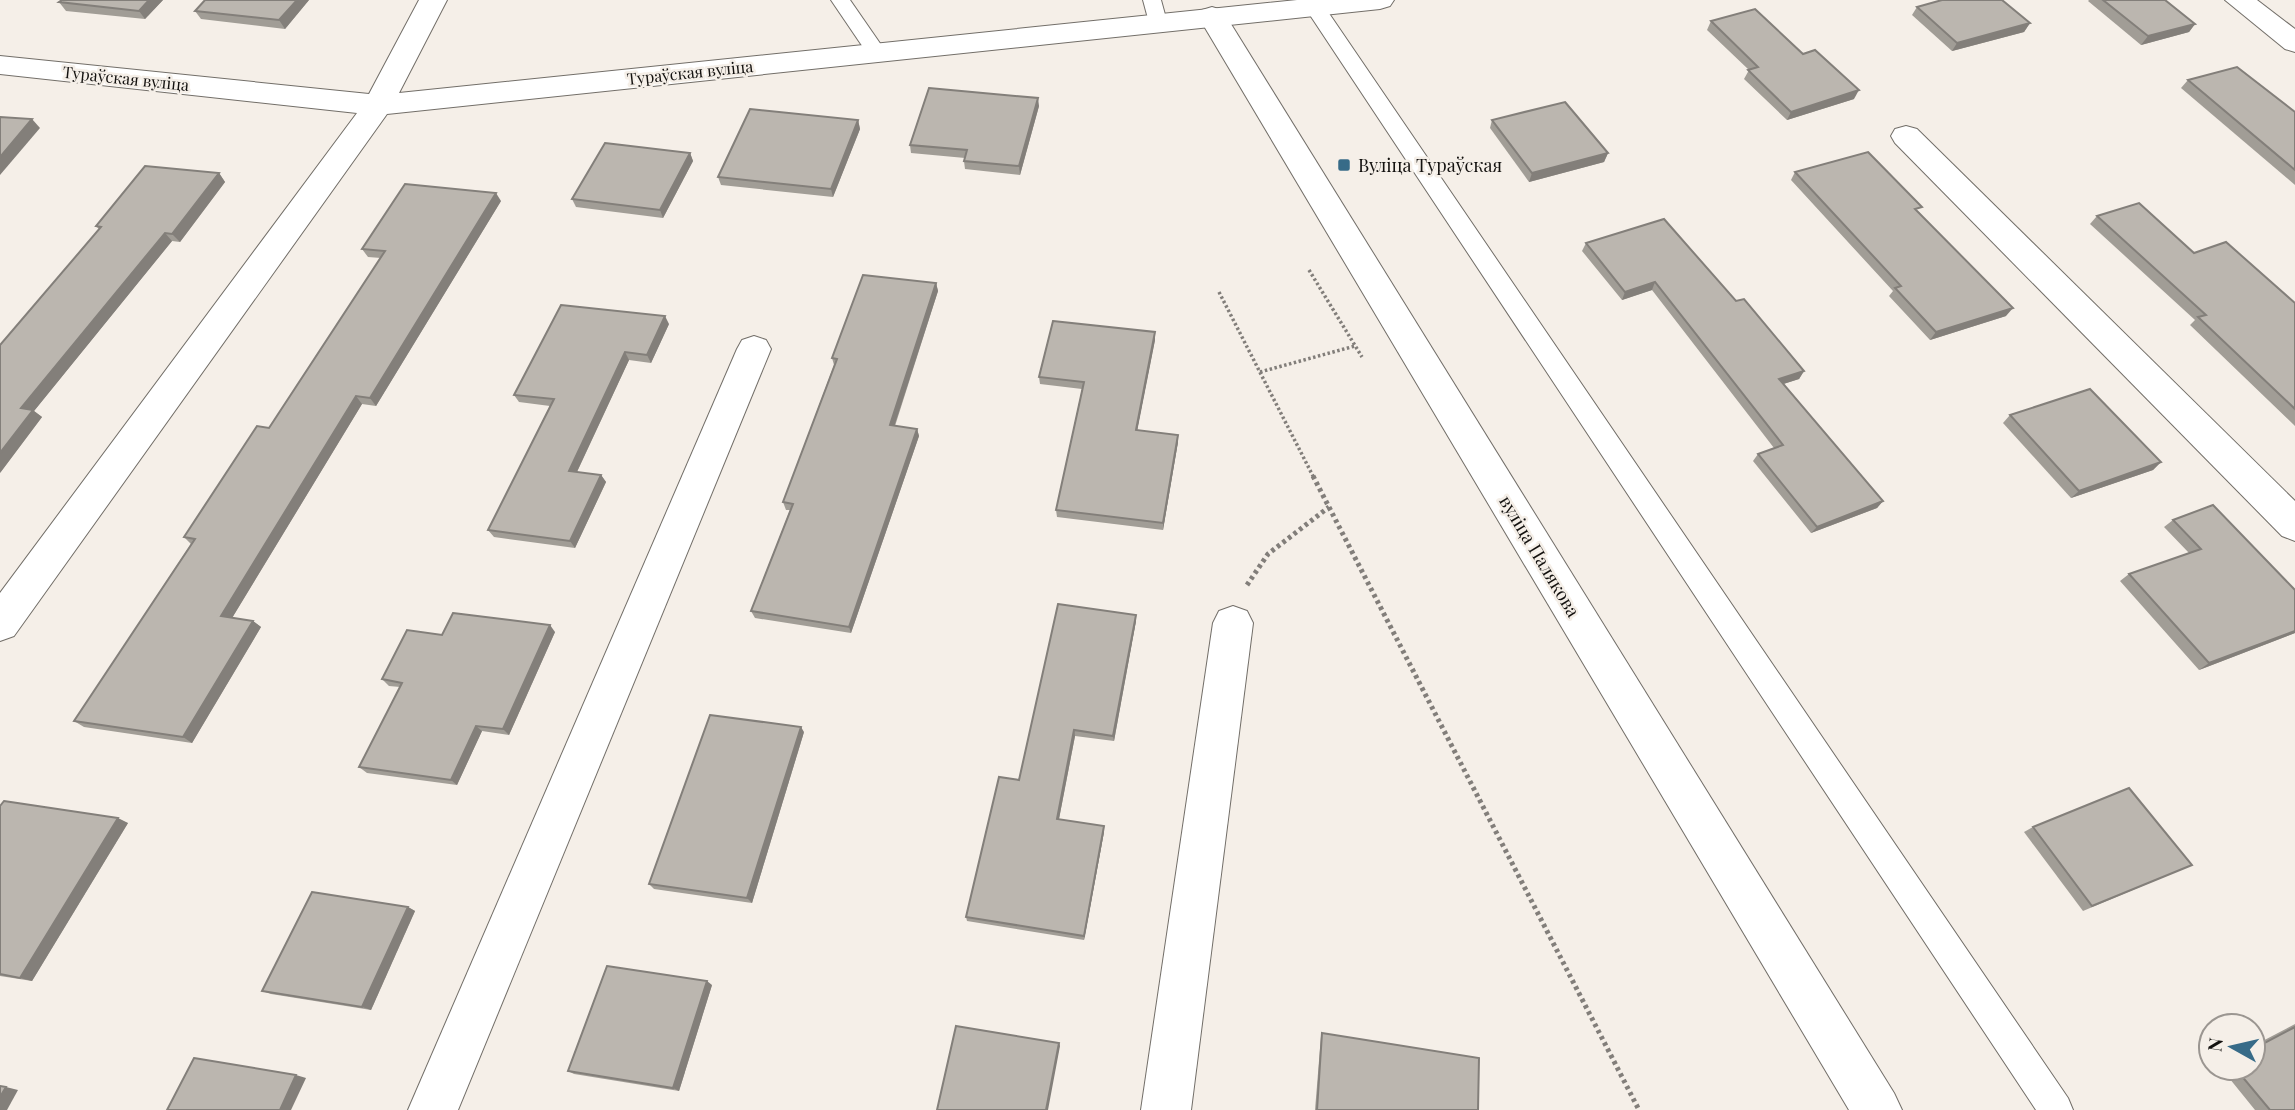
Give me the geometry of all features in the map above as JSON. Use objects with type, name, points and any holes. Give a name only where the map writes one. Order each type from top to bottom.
[{"type":"street","points":[[0,624],[378,105],[433,0]]},
{"type":"street","name":"Тураўская вуліца","points":[[0,65],[378,105],[876,52],[1154,11],[1380,0]]},
{"type":"street","points":[[2239,0],[2295,43]]},
{"type":"street","name":"вуліца Палякова","points":[[1212,8],[1877,1110]]},
{"type":"street","points":[[1906,136],[2295,525]]},
{"type":"street","points":[[433,1110],[754,349]]},
{"type":"street","points":[[1166,1110],[1233,624]]},
{"type":"lane","points":[[840,0],[876,52]]},
{"type":"lane","points":[[1314,3],[2056,1110]]},
{"type":"path","points":[[1309,270],[1362,357]]},
{"type":"path","points":[[1219,292],[1639,1110]]},
{"type":"path","points":[[1260,372],[1355,346]]},
{"type":"path","points":[[1233,624],[1250,579],[1268,554],[1329,506]]},
{"type":"building","points":[[149,0],[139,11],[59,2]]},
{"type":"building","points":[[205,0],[297,0],[279,20],[195,11]]},
{"type":"building","points":[[1942,0],[2002,0],[2030,23],[1957,43],[1917,7]]},
{"type":"building","points":[[2103,0],[2165,0],[2195,24],[2148,36]]},
{"type":"building","points":[[1755,9],[1803,54],[1815,50],[1859,90],[1791,112],[1748,70],[1758,67],[1711,21]]},
{"type":"building","points":[[2237,67],[2295,112],[2295,170],[2188,80]]},
{"type":"building","points":[[929,88],[1038,98],[1019,166],[964,161],[967,150],[910,145]]},
{"type":"building","points":[[1565,102],[1608,153],[1532,173],[1492,120]]},
{"type":"building","points":[[750,109],[858,120],[831,189],[718,177]]},
{"type":"building","points":[[0,117],[32,119],[0,157]]},
{"type":"building","points":[[605,143],[690,153],[660,210],[572,199]]},
{"type":"building","points":[[1868,152],[1922,207],[1915,209],[2013,308],[1936,332],[1895,288],[1901,286],[1795,172]]},
{"type":"building","points":[[145,166],[219,173],[172,234],[165,233],[21,408],[33,410],[0,453],[0,345],[101,227],[96,226]]},
{"type":"building","points":[[405,184],[496,193],[370,398],[356,396],[221,616],[253,621],[183,737],[74,721],[195,539],[184,537],[257,426],[269,428],[385,251],[362,249]]},
{"type":"building","points":[[2139,203],[2194,253],[2226,242],[2295,303],[2295,409],[2198,317],[2206,315],[2097,216]]},
{"type":"building","points":[[1664,219],[1736,301],[1744,299],[1804,371],[1779,379],[1883,501],[1817,527],[1758,454],[1783,445],[1655,282],[1625,292],[1586,243]]},
{"type":"building","points":[[863,275],[936,283],[890,425],[917,429],[849,627],[751,611],[793,504],[783,502],[837,359],[832,358]]},
{"type":"building","points":[[561,305],[665,316],[647,355],[625,352],[569,471],[601,475],[570,541],[488,530],[554,399],[514,395]]},
{"type":"building","points":[[1053,321],[1155,332],[1136,430],[1178,435],[1163,523],[1056,510],[1084,382],[1039,377]]},
{"type":"building","points":[[2090,389],[2161,462],[2079,491],[2010,415]]},
{"type":"building","points":[[2213,505],[2295,590],[2295,631],[2209,663],[2129,574],[2201,549],[2173,520]]},
{"type":"building","points":[[1058,604],[1136,615],[1113,736],[1074,730],[1057,819],[1104,826],[1084,936],[966,917],[999,777],[1019,780]]},
{"type":"building","points":[[453,613],[550,625],[503,729],[476,726],[451,780],[359,767],[402,683],[382,679],[407,630],[442,635]]},
{"type":"building","points":[[710,715],[801,727],[747,898],[649,884]]},
{"type":"building","points":[[2129,788],[2192,865],[2092,906],[2033,827]]},
{"type":"building","points":[[4,801],[118,818],[20,978],[0,974],[0,806]]},
{"type":"building","points":[[312,892],[408,907],[362,1007],[262,991]]},
{"type":"building","points":[[607,966],[707,981],[673,1088],[568,1071]]},
{"type":"building","points":[[956,1026],[1059,1043],[1046,1110],[937,1110]]},
{"type":"building","points":[[2295,1027],[2295,1110],[2270,1110],[2247,1082],[2267,1082],[2267,1042]]},
{"type":"building","points":[[1322,1033],[1479,1058],[1478,1110],[1317,1110]]},
{"type":"building","points":[[194,1058],[296,1075],[280,1110],[167,1110]]},
{"type":"building","points":[[0,1086],[6,1087],[0,1097]]},
{"type":"place","name":"Вуліца Тураўская","points":[[1344,165]]}]
